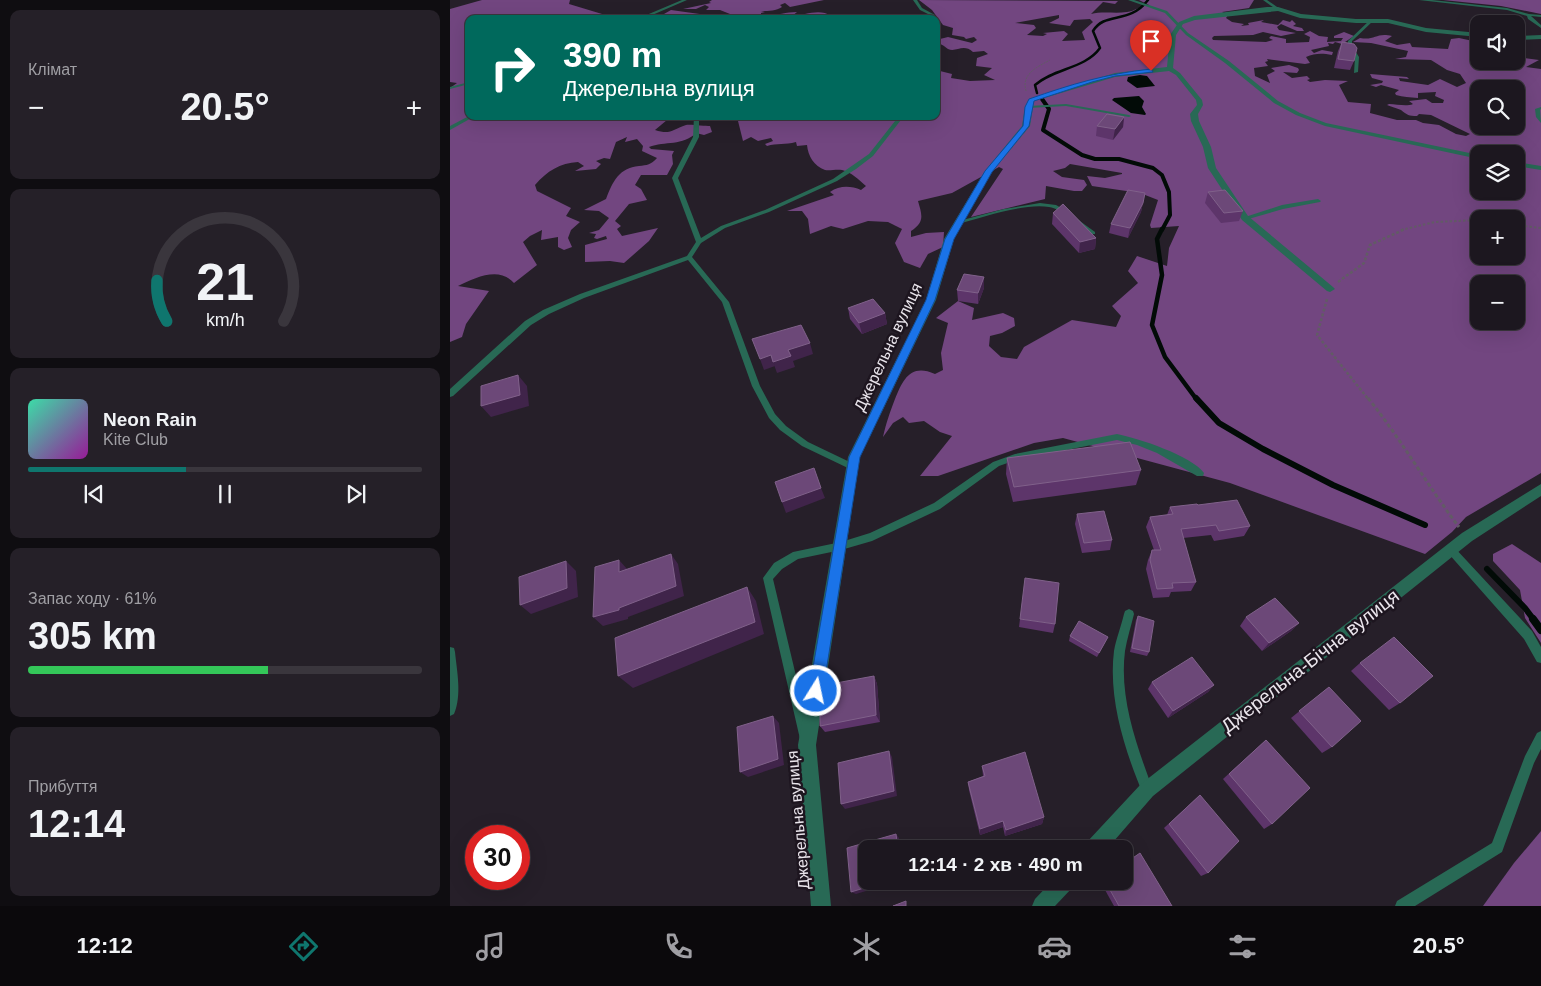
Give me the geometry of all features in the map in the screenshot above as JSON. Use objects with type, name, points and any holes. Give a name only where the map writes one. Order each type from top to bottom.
[{"type":"street","points":[[1170,69],[1173,35],[1181,22],[1194,18],[1255,9],[1278,9],[1300,16],[1371,22],[1388,21],[1434,31],[1470,34]]},
{"type":"street","points":[[1525,38],[1541,37]]},
{"type":"street","points":[[1030,104],[1090,80],[1115,75],[1170,69],[1178,74],[1199,100],[1200,105],[1194,114],[1195,121],[1207,147],[1212,168],[1244,218],[1330,289]]},
{"type":"street","name":"Джерельна вулиця","points":[[821,906],[807,745],[841,546],[854,457],[931,300],[949,239],[989,171],[1026,126],[1030,104]]},
{"type":"street","name":"Джерельна-Бічна вулиця","points":[[1102,840],[1147,790],[1467,537],[1541,489]]},
{"type":"street","points":[[1042,906],[1057,890]]},
{"type":"lane","points":[[649,15],[685,0]]},
{"type":"lane","points":[[915,0],[921,9],[932,15]]},
{"type":"lane","points":[[1130,0],[1150,5],[1166,12],[1187,34],[1227,62],[1276,102],[1298,114],[1325,124],[1470,155]]},
{"type":"lane","points":[[1265,0],[1278,9]]},
{"type":"lane","points":[[1421,0],[1507,9],[1541,16]]},
{"type":"lane","points":[[1529,15],[1541,27]]},
{"type":"lane","points":[[1356,72],[1357,57],[1350,46],[1350,41],[1371,22]]},
{"type":"lane","points":[[450,88],[465,84]]},
{"type":"lane","points":[[1030,104],[1053,105],[1129,116]]},
{"type":"lane","points":[[1541,108],[1537,109],[1538,117],[1541,121]]},
{"type":"lane","points":[[450,128],[465,120]]},
{"type":"lane","points":[[697,120],[696,137],[675,178],[700,242]]},
{"type":"lane","points":[[450,394],[528,323],[546,312],[595,290],[689,257],[700,242],[723,227],[767,211],[834,180],[871,155],[899,120]]},
{"type":"lane","points":[[1525,165],[1541,168]]},
{"type":"lane","points":[[1244,218],[1282,207],[1318,201]]},
{"type":"lane","points":[[958,222],[987,214],[1049,205],[1067,212],[1092,233]]},
{"type":"lane","points":[[689,257],[725,302],[756,386],[772,416],[783,428],[805,444],[853,467]]},
{"type":"lane","points":[[807,745],[775,615],[768,578],[778,566],[796,555],[841,546],[872,537],[938,506],[996,464],[1014,457],[1117,437],[1131,439],[1150,446],[1180,460],[1200,473]]},
{"type":"lane","points":[[1451,550],[1528,635],[1541,658]]},
{"type":"lane","points":[[1129,614],[1118,658],[1120,691],[1130,742],[1147,790]]},
{"type":"lane","points":[[450,652],[453,688],[450,710]]},
{"type":"lane","points":[[1402,906],[1497,847],[1529,760],[1541,737]]},
{"type":"path","points":[[1030,104],[1024,87],[1025,79],[1029,72],[1050,60]]},
{"type":"path","points":[[1467,537],[1434,496],[1386,421],[1317,335],[1330,289],[1364,263],[1370,245],[1389,234],[1414,224],[1448,220],[1470,220]]},
{"type":"path","points":[[1525,226],[1541,228]]},
{"type":"shaded area","points":[[482,0],[570,0],[569,4],[605,15],[465,15],[465,120],[667,120],[655,130],[671,131],[690,125],[710,126],[712,132],[704,135],[696,133],[680,142],[649,147],[651,149],[674,151],[672,155],[673,164],[667,175],[641,175],[635,185],[641,189],[647,200],[629,204],[615,221],[621,226],[617,229],[622,236],[658,228],[649,241],[624,263],[610,261],[585,262],[585,245],[607,239],[606,236],[594,238],[596,234],[589,233],[599,230],[609,218],[599,211],[584,210],[606,199],[614,181],[626,169],[649,164],[657,158],[642,151],[643,146],[637,139],[625,142],[627,137],[616,142],[610,159],[604,158],[596,161],[601,164],[596,169],[575,171],[584,166],[578,162],[560,166],[544,176],[535,185],[537,191],[571,208],[566,216],[580,222],[571,230],[568,238],[572,247],[564,250],[558,247],[558,237],[541,240],[542,230],[523,242],[537,265],[514,283],[508,278],[494,274],[479,277],[458,286],[489,291],[466,324],[462,337],[450,342],[450,88],[457,83],[450,82],[450,9]]},
{"type":"shaded area","points":[[712,0],[824,0],[790,7],[785,3],[777,9],[761,11],[765,12],[761,13],[761,15],[728,15],[730,14],[720,10],[706,10],[709,7],[705,5],[696,9],[683,9],[711,3],[709,2]]},
{"type":"shaded area","points":[[919,0],[1118,1],[1115,4],[1103,2],[1091,14],[1127,12],[1149,5],[1139,0],[1254,0],[1249,8],[1222,12],[1228,15],[1226,18],[1232,22],[1244,24],[1241,26],[1264,20],[1261,22],[1278,25],[1283,20],[1290,22],[1292,20],[1296,24],[1293,26],[1302,28],[1304,31],[1297,31],[1281,24],[1277,27],[1279,30],[1296,33],[1281,36],[1263,32],[1253,35],[1214,36],[1213,40],[1266,42],[1273,40],[1269,38],[1271,36],[1286,39],[1286,43],[1309,42],[1310,37],[1304,34],[1310,31],[1319,36],[1328,37],[1327,42],[1341,41],[1343,38],[1334,38],[1334,36],[1344,32],[1354,36],[1342,44],[1328,43],[1329,46],[1311,50],[1314,53],[1322,50],[1333,52],[1332,55],[1319,54],[1306,57],[1310,63],[1267,59],[1268,61],[1265,62],[1268,66],[1254,68],[1255,76],[1270,83],[1267,75],[1275,71],[1271,68],[1289,65],[1299,70],[1297,73],[1283,72],[1292,78],[1307,76],[1310,79],[1307,80],[1310,82],[1325,80],[1348,81],[1339,85],[1348,102],[1371,104],[1370,113],[1397,120],[1416,120],[1439,125],[1456,134],[1466,136],[1470,134],[1431,115],[1410,115],[1387,105],[1410,105],[1413,104],[1409,101],[1426,99],[1432,103],[1443,103],[1444,100],[1435,96],[1436,92],[1418,93],[1418,98],[1407,97],[1396,95],[1395,93],[1399,90],[1381,85],[1376,87],[1370,85],[1382,83],[1383,81],[1372,78],[1370,74],[1407,77],[1409,79],[1399,78],[1400,81],[1428,85],[1440,79],[1457,87],[1466,83],[1460,74],[1447,70],[1431,60],[1395,59],[1406,57],[1408,51],[1371,43],[1353,42],[1360,38],[1365,39],[1387,35],[1392,36],[1385,41],[1397,45],[1410,43],[1412,47],[1448,49],[1451,39],[1459,38],[1470,40],[1470,70],[1525,70],[1525,58],[1539,60],[1526,67],[1541,69],[1541,473],[1466,517],[1452,532],[1425,554],[1230,483],[1063,438],[1034,443],[938,476],[920,476],[952,436],[940,432],[924,421],[909,423],[903,417],[893,423],[883,437],[893,404],[905,379],[920,370],[935,374],[943,370],[941,353],[948,323],[936,318],[958,301],[974,308],[972,320],[1003,313],[1014,318],[1015,326],[1002,333],[990,336],[989,346],[1001,357],[1017,359],[1024,347],[1072,320],[1116,327],[1121,316],[1112,306],[1138,283],[1128,271],[1137,256],[1167,266],[1169,248],[1179,226],[1151,228],[1150,225],[1158,200],[1140,193],[1092,186],[1087,176],[1105,178],[1122,173],[1070,164],[1065,168],[1053,171],[1062,177],[1084,180],[1087,185],[1082,191],[1046,186],[1045,199],[971,217],[1003,169],[999,167],[952,193],[918,201],[921,218],[919,224],[911,231],[911,237],[926,233],[944,232],[943,247],[928,254],[920,268],[904,262],[895,243],[902,229],[888,222],[868,221],[843,229],[831,226],[810,234],[808,219],[802,211],[787,211],[834,195],[830,192],[838,188],[849,187],[861,190],[866,186],[855,176],[845,171],[825,170],[818,166],[810,157],[807,145],[797,146],[796,142],[767,146],[765,144],[773,141],[771,138],[758,141],[751,137],[743,141],[738,120],[940,120],[940,71],[952,74],[951,78],[970,81],[995,80],[984,75],[992,68],[976,66],[977,58],[988,54],[984,51],[973,52],[966,48],[951,50],[940,45],[940,39],[948,37],[972,43],[977,40],[974,37],[966,39],[952,35],[953,28],[943,25],[940,21],[940,15],[936,15]],"holes":[[[1059,15],[1059,18],[1049,23],[1070,26],[1074,20],[1090,19],[1093,22],[1082,32],[1085,40],[1062,41],[1068,34],[1064,31],[1043,33],[1047,34],[1043,36],[1027,35],[1036,28],[1034,25],[1015,23]]]},
{"type":"shaded area","points":[[1443,0],[1541,0],[1541,14],[1501,6]]},
{"type":"shaded area","points":[[671,10],[707,15],[669,15],[664,14]]},
{"type":"shaded area","points":[[797,12],[793,15],[770,15],[788,13]]},
{"type":"shaded area","points":[[817,12],[829,15],[798,15]]},
{"type":"shaded area","points":[[1147,76],[1155,86],[1137,88],[1127,81],[1128,77]]},
{"type":"shaded area","points":[[1139,96],[1144,101],[1142,107],[1145,115],[1131,113],[1112,100],[1114,98]]},
{"type":"shaded area","points":[[1512,544],[1541,563],[1541,643],[1525,618],[1520,590],[1493,561],[1493,554]]},
{"type":"shaded area","points":[[1541,831],[1541,906],[1483,906],[1514,863]]},
{"type":"building","points":[[1342,42],[1354,44],[1357,48],[1354,61],[1338,59]]},
{"type":"building","points":[[1107,114],[1124,117],[1115,129],[1097,126]]},
{"type":"building","points":[[1128,190],[1145,193],[1143,203],[1130,228],[1111,224]]},
{"type":"building","points":[[1225,190],[1243,211],[1224,213],[1208,192]]},
{"type":"building","points":[[1063,204],[1096,238],[1080,242],[1053,213]]},
{"type":"building","points":[[964,274],[984,277],[978,293],[957,290]]},
{"type":"building","points":[[873,299],[885,313],[859,323],[848,308]]},
{"type":"building","points":[[801,325],[810,343],[788,350],[791,356],[773,362],[771,355],[760,359],[752,339]]},
{"type":"building","points":[[518,375],[520,395],[481,406],[481,386]]},
{"type":"building","points":[[1130,442],[1141,470],[1014,487],[1007,458]]},
{"type":"building","points":[[814,468],[821,488],[782,502],[775,482]]},
{"type":"building","points":[[1237,500],[1250,526],[1219,531],[1216,525],[1181,529],[1196,582],[1172,583],[1173,588],[1157,589],[1150,560],[1152,550],[1161,550],[1150,517],[1173,514],[1170,507]]},
{"type":"building","points":[[1104,511],[1112,540],[1084,543],[1077,514]]},
{"type":"building","points":[[671,554],[676,586],[619,608],[619,610],[593,617],[595,567],[619,560],[619,572]]},
{"type":"building","points":[[566,561],[567,588],[520,605],[519,577]]},
{"type":"building","points":[[1025,578],[1059,583],[1055,624],[1020,619]]},
{"type":"building","points":[[747,587],[755,622],[618,676],[615,638]]},
{"type":"building","points":[[1275,598],[1299,623],[1269,643],[1246,617]]},
{"type":"building","points":[[1138,616],[1154,621],[1149,652],[1132,648]]},
{"type":"building","points":[[1079,621],[1108,637],[1099,653],[1070,636]]},
{"type":"building","points":[[1394,637],[1433,676],[1400,703],[1360,663]]},
{"type":"building","points":[[1192,657],[1214,685],[1173,711],[1152,682]]},
{"type":"building","points":[[874,676],[876,715],[820,726],[820,708],[837,705],[836,683]]},
{"type":"building","points":[[1329,687],[1361,721],[1332,747],[1299,711]]},
{"type":"building","points":[[773,716],[778,759],[740,772],[737,727]]},
{"type":"building","points":[[1266,740],[1310,788],[1272,824],[1229,774]]},
{"type":"building","points":[[889,751],[894,791],[841,804],[838,763]]},
{"type":"building","points":[[1025,752],[1044,817],[1006,830],[1003,821],[980,829],[968,782],[985,776],[982,766]]},
{"type":"building","points":[[1200,795],[1239,841],[1208,873],[1169,824]]},
{"type":"building","points":[[896,834],[897,840],[875,840]]},
{"type":"building","points":[[858,845],[858,890],[851,892],[847,848]]},
{"type":"building","points":[[1140,853],[1172,906],[1119,906],[1110,890],[1133,890],[1133,858]]},
{"type":"building","points":[[906,901],[906,906],[893,906]]},
{"type":"waterway","points":[[1037,93],[1035,85],[1043,79],[1094,55],[1100,48],[1093,31],[1098,25],[1104,21],[1133,13],[1148,0]]},
{"type":"waterway","points":[[1042,99],[1049,109],[1043,130],[1082,155],[1095,159],[1119,159],[1153,168],[1162,175],[1169,192],[1170,215],[1162,230]]},
{"type":"waterway","points":[[1162,229],[1157,239],[1162,275],[1152,325],[1165,357],[1197,400]]},
{"type":"waterway","points":[[1196,398],[1219,423],[1263,449],[1333,485],[1425,525]]},
{"type":"waterway","points":[[1487,569],[1525,608],[1534,620]]},
{"type":"waterway","points":[[1533,619],[1541,630]]},
{"type":"route","points":[[816,691],[854,457],[931,300],[949,239],[958,222],[989,171],[1026,126],[1028,107],[1031,100],[1090,80],[1151,71]]}]
